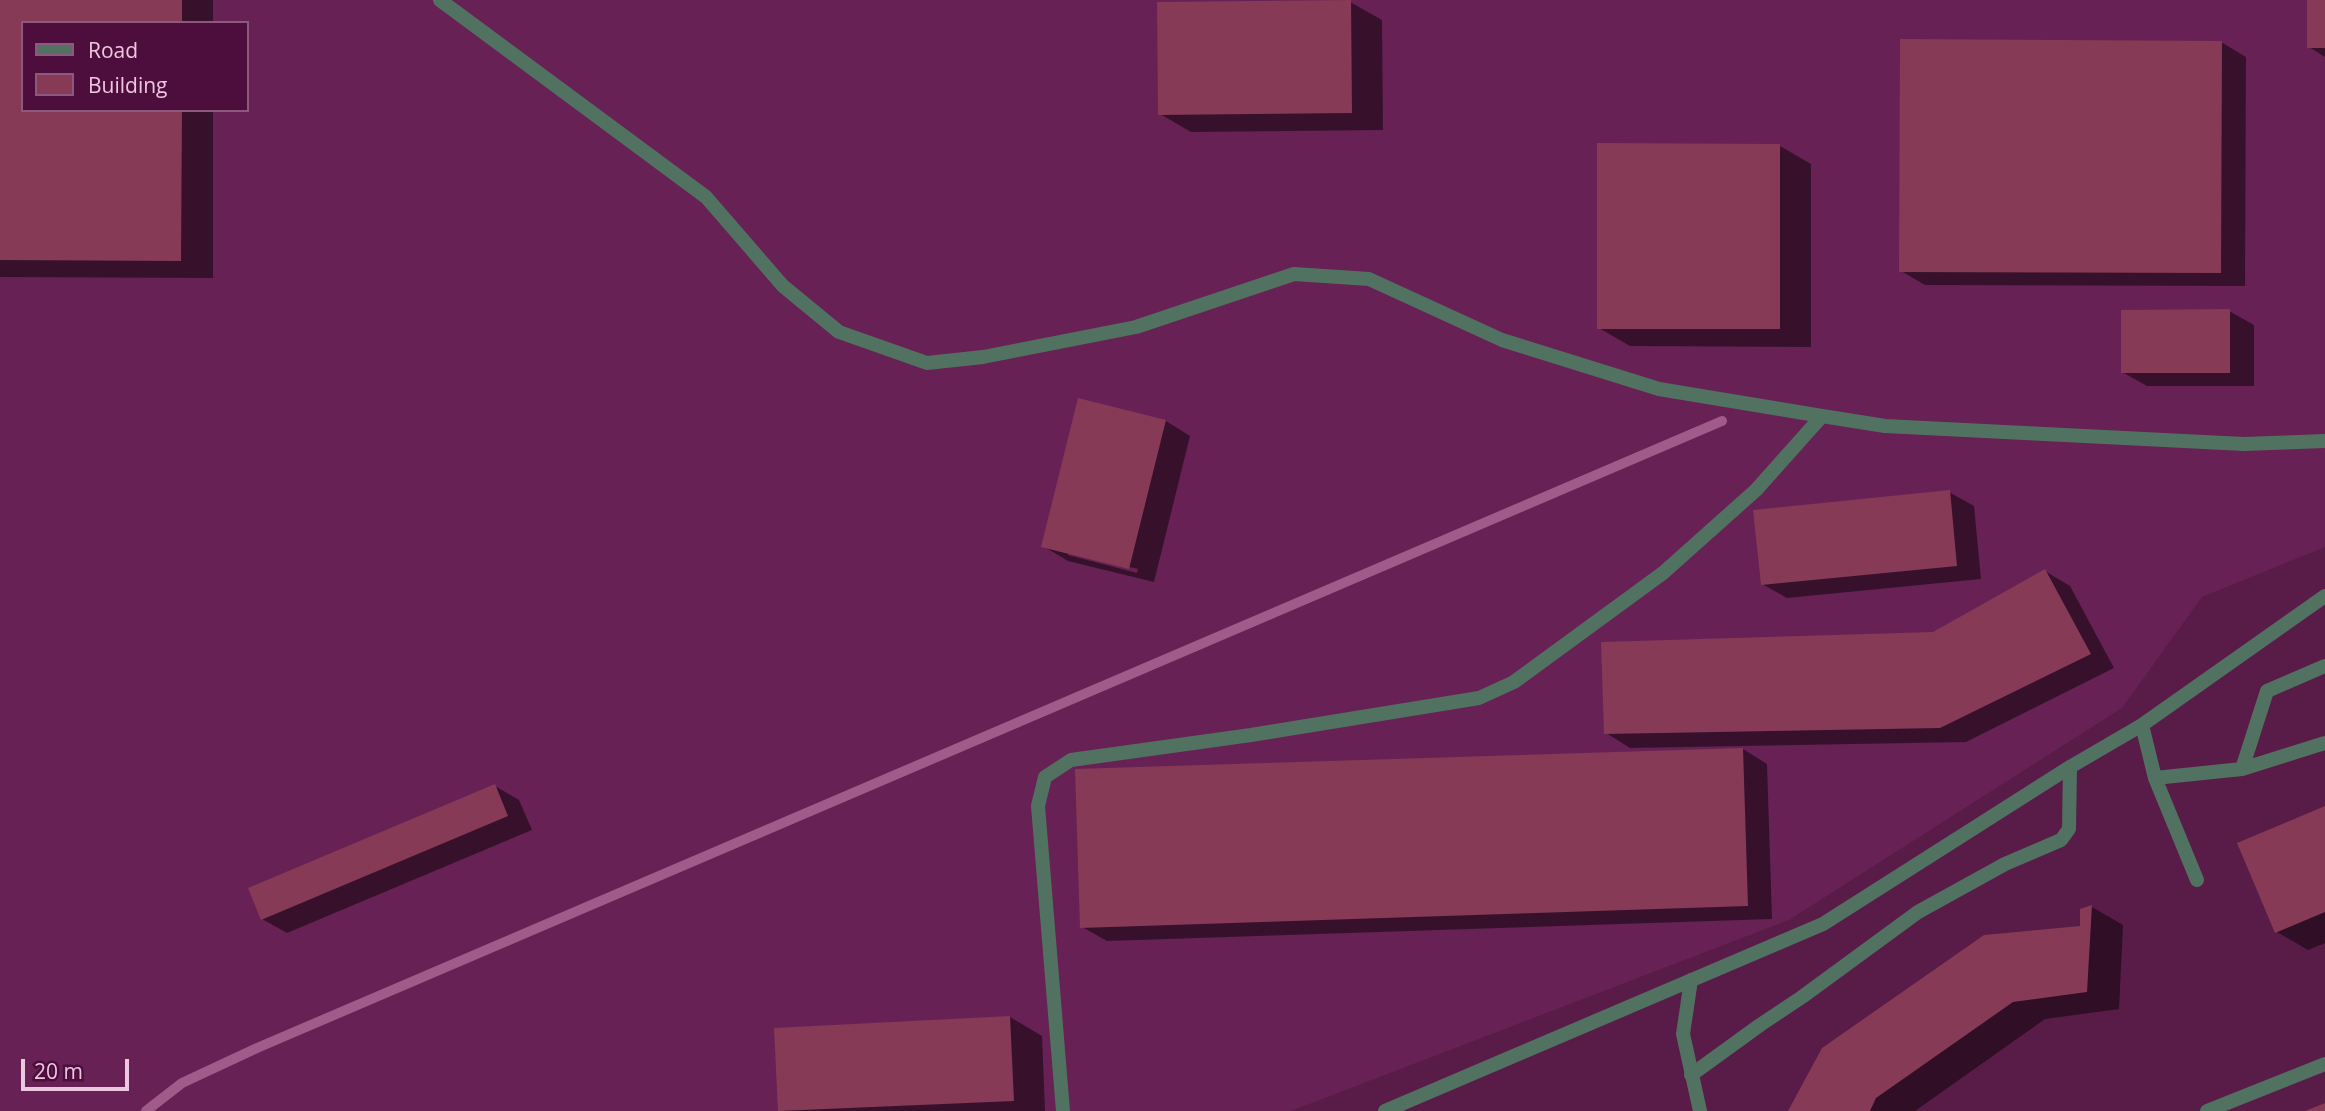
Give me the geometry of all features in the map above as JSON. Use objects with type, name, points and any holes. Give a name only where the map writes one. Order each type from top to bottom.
[{"type":"street","points":[[440,0],[706,197],[783,286],[839,332],[927,363],[983,357],[1136,327],[1294,274],[1369,279],[1502,340],[1659,389],[1822,416],[1885,426],[2244,444],[2325,441]]},
{"type":"street","points":[[1063,1111],[1038,806],[1045,777],[1071,760],[1251,735],[1479,698],[1514,682],[1663,573],[1756,490],[1822,416]]},
{"type":"street","points":[[1385,1111],[1823,924],[2070,767],[2142,725],[2325,596]]},
{"type":"street","points":[[2242,769],[2267,691],[2325,666]]},
{"type":"street","points":[[2142,725],[2155,778],[2197,880]]},
{"type":"street","points":[[2155,778],[2242,769],[2325,743]]},
{"type":"street","points":[[1691,1075],[1918,912],[2005,864],[2061,840],[2069,829],[2070,767]]},
{"type":"street","points":[[1691,980],[1683,1034],[1700,1111]]},
{"type":"street","points":[[2207,1111],[2325,1064]]},
{"type":"shaded area","points":[[0,0],[2325,0],[2325,547],[2202,597],[2122,708],[1789,920],[1291,1111],[0,1111]]},
{"type":"building","points":[[0,0],[182,0],[182,21],[21,21],[21,112],[182,112],[181,261],[0,260]]},
{"type":"building","points":[[1351,0],[1352,113],[1158,115],[1157,2]]},
{"type":"building","points":[[2307,0],[2325,0],[2325,48],[2307,48]]},
{"type":"building","points":[[1900,39],[2222,41],[2221,273],[1899,272]]},
{"type":"building","points":[[1597,143],[1780,144],[1780,329],[1597,329]]},
{"type":"building","points":[[2230,309],[2230,373],[2121,373],[2121,310]]},
{"type":"building","points":[[1078,398],[1166,420],[1129,569],[1041,547]]},
{"type":"building","points":[[1950,490],[1957,566],[1761,585],[1753,510]]},
{"type":"building","points":[[2045,569],[2091,654],[1940,728],[1604,734],[1601,642],[1933,632]]},
{"type":"building","points":[[1743,748],[1748,906],[1080,928],[1075,769]]},
{"type":"building","points":[[495,784],[508,816],[261,920],[248,888]]},
{"type":"building","points":[[2325,806],[2325,912],[2275,933],[2237,843]]},
{"type":"building","points":[[2092,905],[2087,992],[2013,1002],[1876,1098],[1870,1111],[1788,1111],[1822,1048],[1984,935],[2080,926],[2080,909]]},
{"type":"building","points":[[1010,1016],[1014,1101],[778,1111],[774,1028]]},
{"type":"building","points":[[2325,1103],[2325,1111],[2305,1111]]},
{"type":"waterway","points":[[146,1111],[182,1083],[257,1048],[1722,421]]}]
